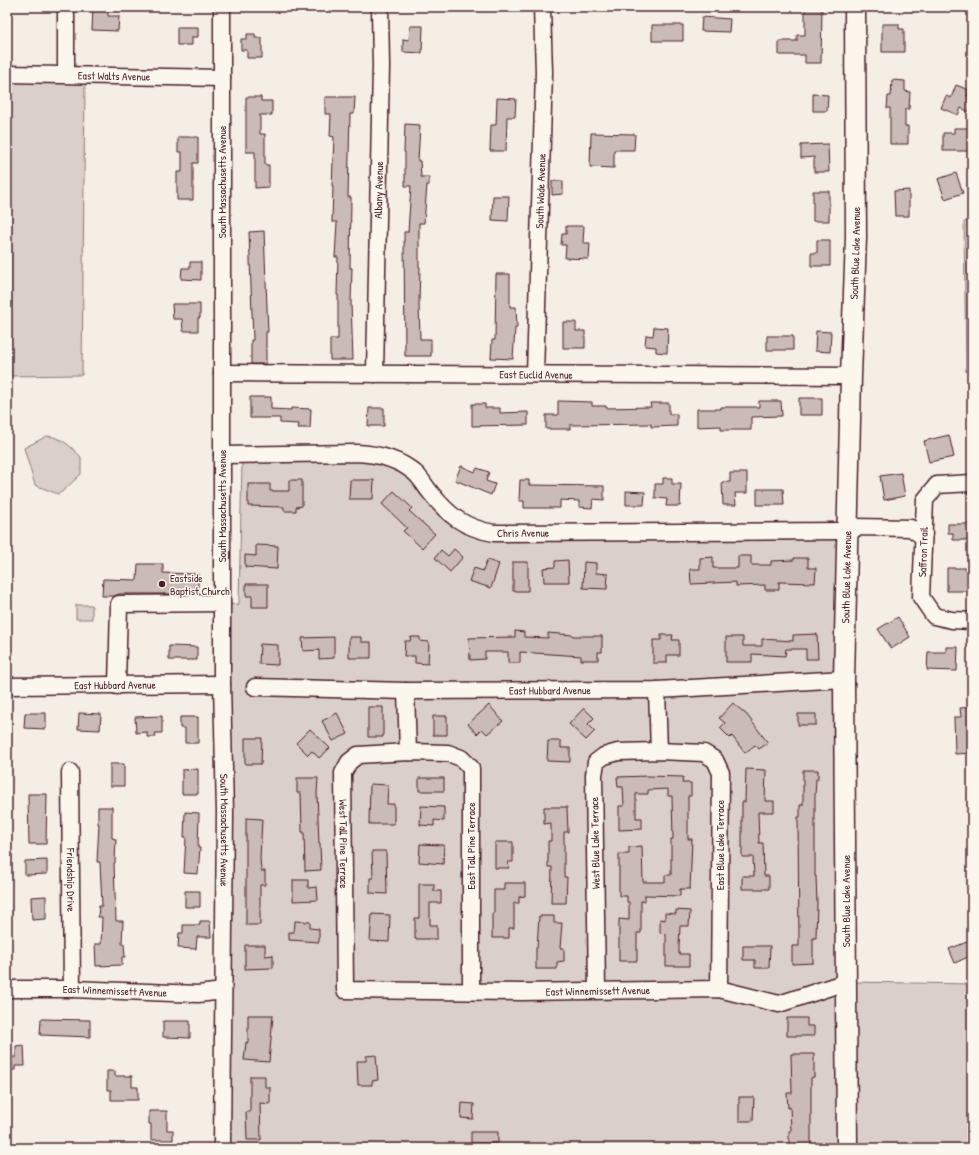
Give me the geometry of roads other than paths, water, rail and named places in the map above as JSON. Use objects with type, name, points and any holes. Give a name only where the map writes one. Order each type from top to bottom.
[{"type":"main road","name":"South Blue Lake Avenue","points":[[847,1148],[844,679],[850,531],[851,376],[856,238],[855,7]]},
{"type":"street","points":[[66,7],[66,74]]},
{"type":"street","name":"South Massachusetts Avenue","points":[[222,7],[222,684],[225,812],[222,1148]]},
{"type":"street","name":"Albany Avenue","points":[[375,374],[381,74],[380,7]]},
{"type":"street","name":"South Wade Avenue","points":[[535,374],[544,72],[542,7]]},
{"type":"street","name":"East Walts Avenue","points":[[7,74],[222,78]]},
{"type":"street","name":"East Euclid Avenue","points":[[222,373],[851,376]]},
{"type":"street","name":"Chris Avenue","points":[[222,455],[357,453],[383,457],[401,464],[415,473],[446,510],[456,519],[480,531],[494,533],[850,531],[855,527],[911,528],[921,534]]},
{"type":"street","name":"Saffron Trail","points":[[972,483],[937,486],[925,500],[921,534],[921,597],[934,616],[952,620],[972,621]]},
{"type":"street","points":[[117,686],[119,604],[222,603]]},
{"type":"street","name":"East Hubbard Avenue","points":[[255,687],[406,691],[658,690],[844,679]]},
{"type":"street","name":"East Hubbard Avenue","points":[[7,686],[222,684]]},
{"type":"street","points":[[658,690],[659,751]]},
{"type":"street","points":[[406,691],[408,752]]},
{"type":"street","name":"East Blue Lake Terrace","points":[[659,751],[704,753],[715,760],[721,773],[719,989]]},
{"type":"street","name":"West Blue Lake Terrace","points":[[597,990],[594,775],[596,762],[604,756],[618,752],[659,751]]},
{"type":"street","name":"West Tall Pine Terrace","points":[[345,990],[343,774],[349,762],[358,754],[408,752]]},
{"type":"street","name":"East Tall Pine Terrace","points":[[408,752],[448,753],[461,758],[470,768],[471,990]]},
{"type":"street","name":"Friendship Drive","points":[[70,772],[72,989]]},
{"type":"street","name":"East Winnemissett Avenue","points":[[345,990],[471,990],[522,992],[719,989],[779,1004],[846,982]]},
{"type":"street","name":"East Winnemissett Avenue","points":[[7,989],[72,989],[198,994],[223,991]]},
{"type":"place","name":"Eastside Baptist Church","points":[[162,584]]}]
